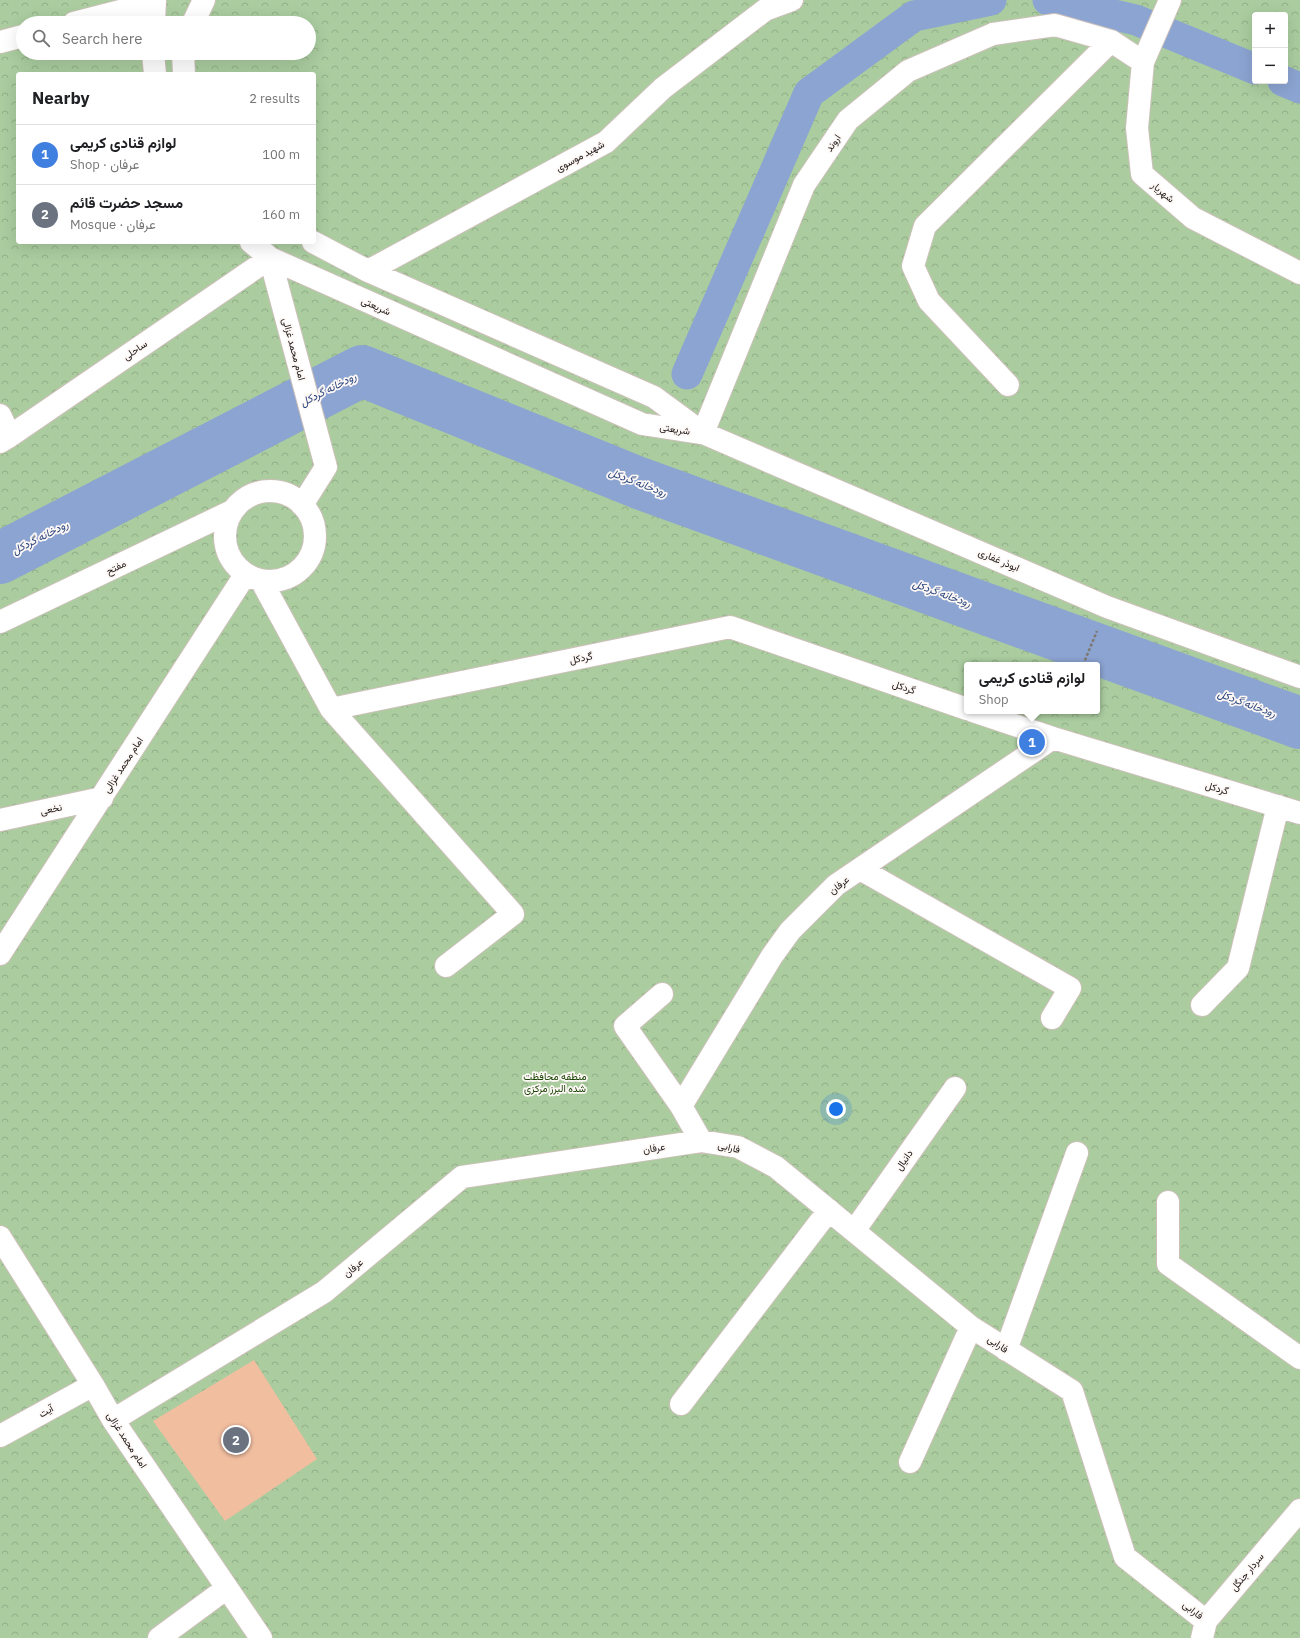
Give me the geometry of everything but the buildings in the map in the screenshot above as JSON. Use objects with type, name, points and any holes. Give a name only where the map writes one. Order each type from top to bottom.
[{"type":"street","points":[[197,16],[204,0]]},
{"type":"street","name":"شهید موسوی","points":[[368,271],[606,142],[663,88],[761,5],[792,0]]},
{"type":"street","name":"شهریار","points":[[1170,0],[1147,54],[1137,128],[1142,174],[1193,218],[1300,273]]},
{"type":"street","points":[[112,16],[155,8]]},
{"type":"street","name":"اروند","points":[[703,433],[804,185],[848,120],[908,70],[992,34],[1055,25],[1111,41],[1147,54]]},
{"type":"street","points":[[0,42],[16,38]]},
{"type":"street","points":[[1008,385],[929,301],[913,266],[925,226],[1111,41]]},
{"type":"street","points":[[154,60],[155,72]]},
{"type":"street","points":[[183,60],[184,72]]},
{"type":"street","name":"شریعتی","points":[[254,244],[270,258],[642,424],[703,433]]},
{"type":"street","name":"شریعتی","points":[[316,244],[368,271],[654,397],[703,433]]},
{"type":"street","name":"ساحلی","points":[[5,439],[270,258]]},
{"type":"street","name":"امام محمد غزالی","points":[[270,258],[326,467],[302,505]]},
{"type":"street","points":[[0,415],[5,439]]},
{"type":"street","name":"ابوذر غفاری","points":[[703,433],[1107,607],[1300,677]]},
{"type":"street","points":[[273,491],[288,496],[302,505],[311,519],[315,535],[312,552],[304,566],[291,576],[275,581],[253,577],[235,565],[228,553],[225,540],[226,525],[232,511],[243,500],[257,493],[273,491]]},
{"type":"street","name":"مفتح","points":[[0,622],[232,511]]},
{"type":"street","points":[[253,577],[331,709],[513,914],[446,966]]},
{"type":"street","name":"امام محمد غزالی","points":[[0,954],[102,798],[253,577]]},
{"type":"street","name":"گردکل","points":[[331,709],[730,627],[964,708]]},
{"type":"street","name":"گردکل","points":[[982,714],[1053,738],[1300,813]]},
{"type":"street","name":"عرفان","points":[[681,1106],[772,956],[790,931],[836,885],[1053,738]]},
{"type":"street","name":"نخعی","points":[[0,820],[102,798]]},
{"type":"street","points":[[1202,1005],[1238,968],[1278,806]]},
{"type":"street","points":[[860,869],[1070,988],[1052,1018]]},
{"type":"street","points":[[662,994],[625,1026],[681,1106],[701,1141]]},
{"type":"street","name":"دانیال","points":[[854,1231],[955,1088]]},
{"type":"street","name":"عرفان","points":[[113,1420],[324,1292],[462,1177],[701,1141]]},
{"type":"street","name":"فارابی","points":[[701,1141],[738,1147],[776,1167],[971,1327],[1072,1391],[1125,1557],[1204,1629]]},
{"type":"street","points":[[1006,1350],[1077,1153]]},
{"type":"street","points":[[1168,1202],[1168,1264],[1300,1358]]},
{"type":"street","points":[[681,1404],[828,1210]]},
{"type":"street","name":"امام محمد غزالی","points":[[0,1237],[93,1385],[113,1420],[261,1638]]},
{"type":"street","points":[[910,1462],[971,1327]]},
{"type":"street","name":"آیت","points":[[0,1436],[93,1385]]},
{"type":"street","name":"سردار جنگل","points":[[1204,1629],[1298,1515]]},
{"type":"street","points":[[159,1638],[227,1588]]},
{"type":"path","points":[[1084,662],[1107,607]]},
{"type":"green space","name":"منطقه محافظت شده البرز مرکزی","points":[[0,0],[1300,0],[1300,1638],[0,1638]]},
{"type":"waterway","points":[[687,374],[809,93],[914,16],[991,0]]},
{"type":"waterway","points":[[1048,0],[1136,20],[1252,68]]},
{"type":"waterway","points":[[1288,83],[1300,88]]},
{"type":"waterway","name":"رودخانه گردکل","points":[[0,558],[362,371],[639,483],[1300,723]]},
{"type":"place","name":"لوازم قنادی کریمی","points":[[1032,742]]},
{"type":"place","name":"مسجد حضرت قائم","points":[[236,1440]]}]
